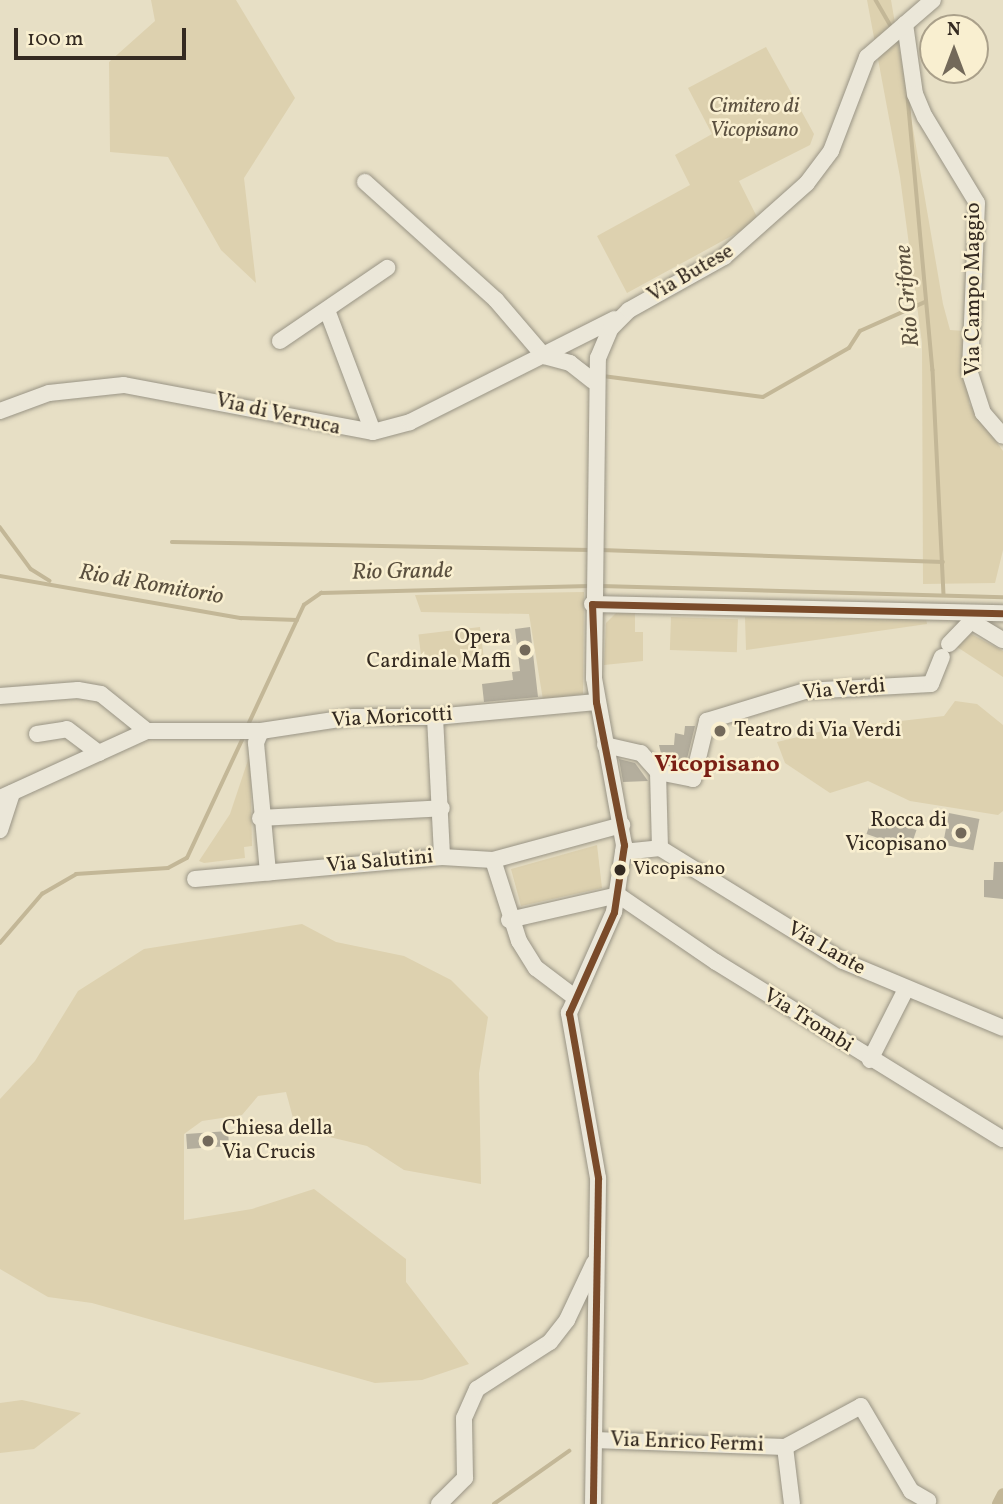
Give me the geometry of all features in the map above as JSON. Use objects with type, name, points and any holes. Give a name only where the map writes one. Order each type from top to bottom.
[{"type":"street","name":"Via Butese","points":[[573,996],[618,895],[624,852],[622,825],[596,702],[592,597],[593,381],[598,358],[611,328],[629,310],[724,257],[807,183],[831,151],[864,61],[933,0]]},
{"type":"street","name":"Via Campo Maggio","points":[[905,24],[915,94],[925,117],[977,203],[971,373],[983,413],[1003,436]]},
{"type":"street","points":[[365,183],[496,300],[544,356],[570,363],[593,381]]},
{"type":"street","points":[[280,341],[387,268]]},
{"type":"street","points":[[327,310],[373,432]]},
{"type":"street","name":"Via di Verruca","points":[[0,411],[49,394],[124,385],[373,432],[410,422],[577,341],[629,310]]},
{"type":"street","points":[[577,341],[598,358]]},
{"type":"street","points":[[570,363],[598,358]]},
{"type":"street","points":[[592,597],[971,617],[1003,613]]},
{"type":"street","points":[[971,617],[1003,640]]},
{"type":"street","name":"Via Verdi","points":[[658,772],[693,779],[706,722],[805,691],[931,684],[946,651],[971,617]]},
{"type":"street","points":[[0,696],[78,690],[101,694],[147,731],[6,796],[0,830]]},
{"type":"street","name":"Via Moricotti","points":[[147,731],[235,727],[258,731],[354,717],[435,716],[596,702]]},
{"type":"street","points":[[435,716],[442,807],[442,857]]},
{"type":"street","points":[[37,734],[67,729],[99,753]]},
{"type":"street","points":[[258,731],[256,743],[260,818],[268,872]]},
{"type":"street","points":[[605,745],[641,752],[658,772],[660,848],[624,852]]},
{"type":"street","points":[[260,818],[442,807]]},
{"type":"street","name":"Via Salutini","points":[[195,879],[442,857],[493,860],[622,825]]},
{"type":"street","name":"Via Lante","points":[[660,848],[816,945],[905,991],[1003,1028]]},
{"type":"street","points":[[493,860],[509,919],[536,968],[573,996],[570,1040],[598,1178],[593,1504]]},
{"type":"street","points":[[509,919],[618,895]]},
{"type":"street","name":"Via Trombi","points":[[618,895],[870,1060],[1003,1139]]},
{"type":"street","points":[[870,1060],[905,991]]},
{"type":"street","points":[[439,1504],[465,1478],[464,1418],[477,1389],[550,1342],[567,1320],[597,1258]]},
{"type":"street","name":"Via Enrico Fermi","points":[[594,1440],[785,1447],[861,1406],[911,1491],[928,1500]]},
{"type":"street","points":[[785,1447],[792,1504]]},
{"type":"green space","points":[[151,0],[236,0],[295,98],[244,178],[256,283],[221,250],[168,157],[110,152],[109,62],[155,21]]},
{"type":"green space","points":[[867,0],[891,0],[943,304],[950,330],[965,331],[969,403],[1003,451],[1003,550],[995,583],[923,584],[922,343],[900,177]]},
{"type":"green space","name":"Cimitero di Vicopisano","points":[[766,47],[814,134],[810,145],[739,181],[759,221],[627,293],[597,236],[690,185],[675,155],[712,134],[688,88]]},
{"type":"green space","points":[[584,592],[583,694],[543,700],[529,614],[421,612],[415,595]]},
{"type":"green space","points":[[635,611],[635,632],[643,632],[643,661],[604,665],[606,623],[617,612]]},
{"type":"green space","points":[[671,617],[738,619],[737,652],[670,650]]},
{"type":"green space","points":[[745,617],[926,618],[927,624],[746,650]]},
{"type":"green space","points":[[480,627],[484,660],[422,667],[418,635]]},
{"type":"green space","points":[[971,634],[1003,651],[1003,677],[954,645]]},
{"type":"green space","points":[[955,701],[977,704],[1003,725],[1003,811],[998,815],[910,801],[868,781],[830,793],[785,763],[777,742],[831,729],[944,716]]},
{"type":"green space","points":[[250,754],[252,846],[244,847],[245,858],[204,863],[199,861],[230,814]]},
{"type":"green space","points":[[597,845],[602,888],[521,906],[511,869]]},
{"type":"green space","points":[[302,924],[336,942],[404,956],[451,980],[488,1017],[479,1073],[481,1184],[404,1170],[367,1146],[296,1129],[286,1092],[258,1096],[242,1115],[202,1121],[184,1134],[184,1220],[252,1209],[314,1189],[406,1259],[406,1282],[469,1364],[422,1380],[375,1383],[92,1303],[48,1297],[0,1269],[0,1099],[35,1061],[78,991],[144,949]]},
{"type":"green space","points":[[22,1400],[81,1413],[34,1449],[0,1453],[0,1403]]},
{"type":"building","points":[[530,627],[538,697],[484,702],[482,684],[513,680],[512,672],[520,671],[515,629]]},
{"type":"building","points":[[685,726],[695,726],[685,767],[663,762],[659,745],[674,745],[675,733],[684,735]]},
{"type":"building","points":[[619,759],[635,763],[648,781],[623,782]]},
{"type":"building","name":"Rocca di Vicopisano","points":[[949,813],[979,819],[973,850],[943,844]]},
{"type":"building","points":[[873,815],[916,830],[910,849],[866,834]]},
{"type":"building","points":[[994,862],[1003,862],[1003,899],[984,897],[984,880],[993,880]]},
{"type":"building","name":"Chiesa della Via Crucis","points":[[228,1131],[229,1146],[187,1149],[186,1134]]},
{"type":"waterway","name":"Rio Grifone","points":[[876,0],[892,28]]},
{"type":"waterway","name":"Rio Grifone","points":[[908,97],[933,370],[944,595]]},
{"type":"waterway","points":[[603,376],[763,397],[849,348],[860,331],[925,302]]},
{"type":"waterway","points":[[0,527],[31,569],[50,581]]},
{"type":"waterway","points":[[172,542],[590,550]]},
{"type":"waterway","points":[[601,550],[943,562]]},
{"type":"waterway","name":"Rio di Romitorio","points":[[0,576],[241,618],[297,620]]},
{"type":"waterway","name":"Rio Grande","points":[[248,725],[304,605],[321,593],[590,586]]},
{"type":"waterway","name":"Rio Grande","points":[[601,586],[1003,597]]},
{"type":"waterway","name":"Rio Grande","points":[[0,943],[42,894],[76,874],[168,868],[187,858],[244,736]]},
{"type":"waterway","points":[[494,1504],[569,1451]]},
{"type":"waterway","points":[[998,1504],[1003,1494]]},
{"type":"transit line","points":[[592,604],[596,702],[624,845],[614,912],[569,1013],[598,1178],[593,1504]]},
{"type":"transit line","points":[[592,604],[1003,613]]},
{"type":"place","name":"Opera Cardinale Maffi","points":[[525,650]]},
{"type":"place","name":"Teatro di Via Verdi","points":[[720,731]]},
{"type":"place","name":"Rocca di Vicopisano","points":[[961,833]]},
{"type":"place","name":"Vicopisano","points":[[620,870]]},
{"type":"place","name":"Chiesa della Via Crucis","points":[[208,1141]]},
{"type":"district","name":"Vicopisano","points":[[717,766]]}]
